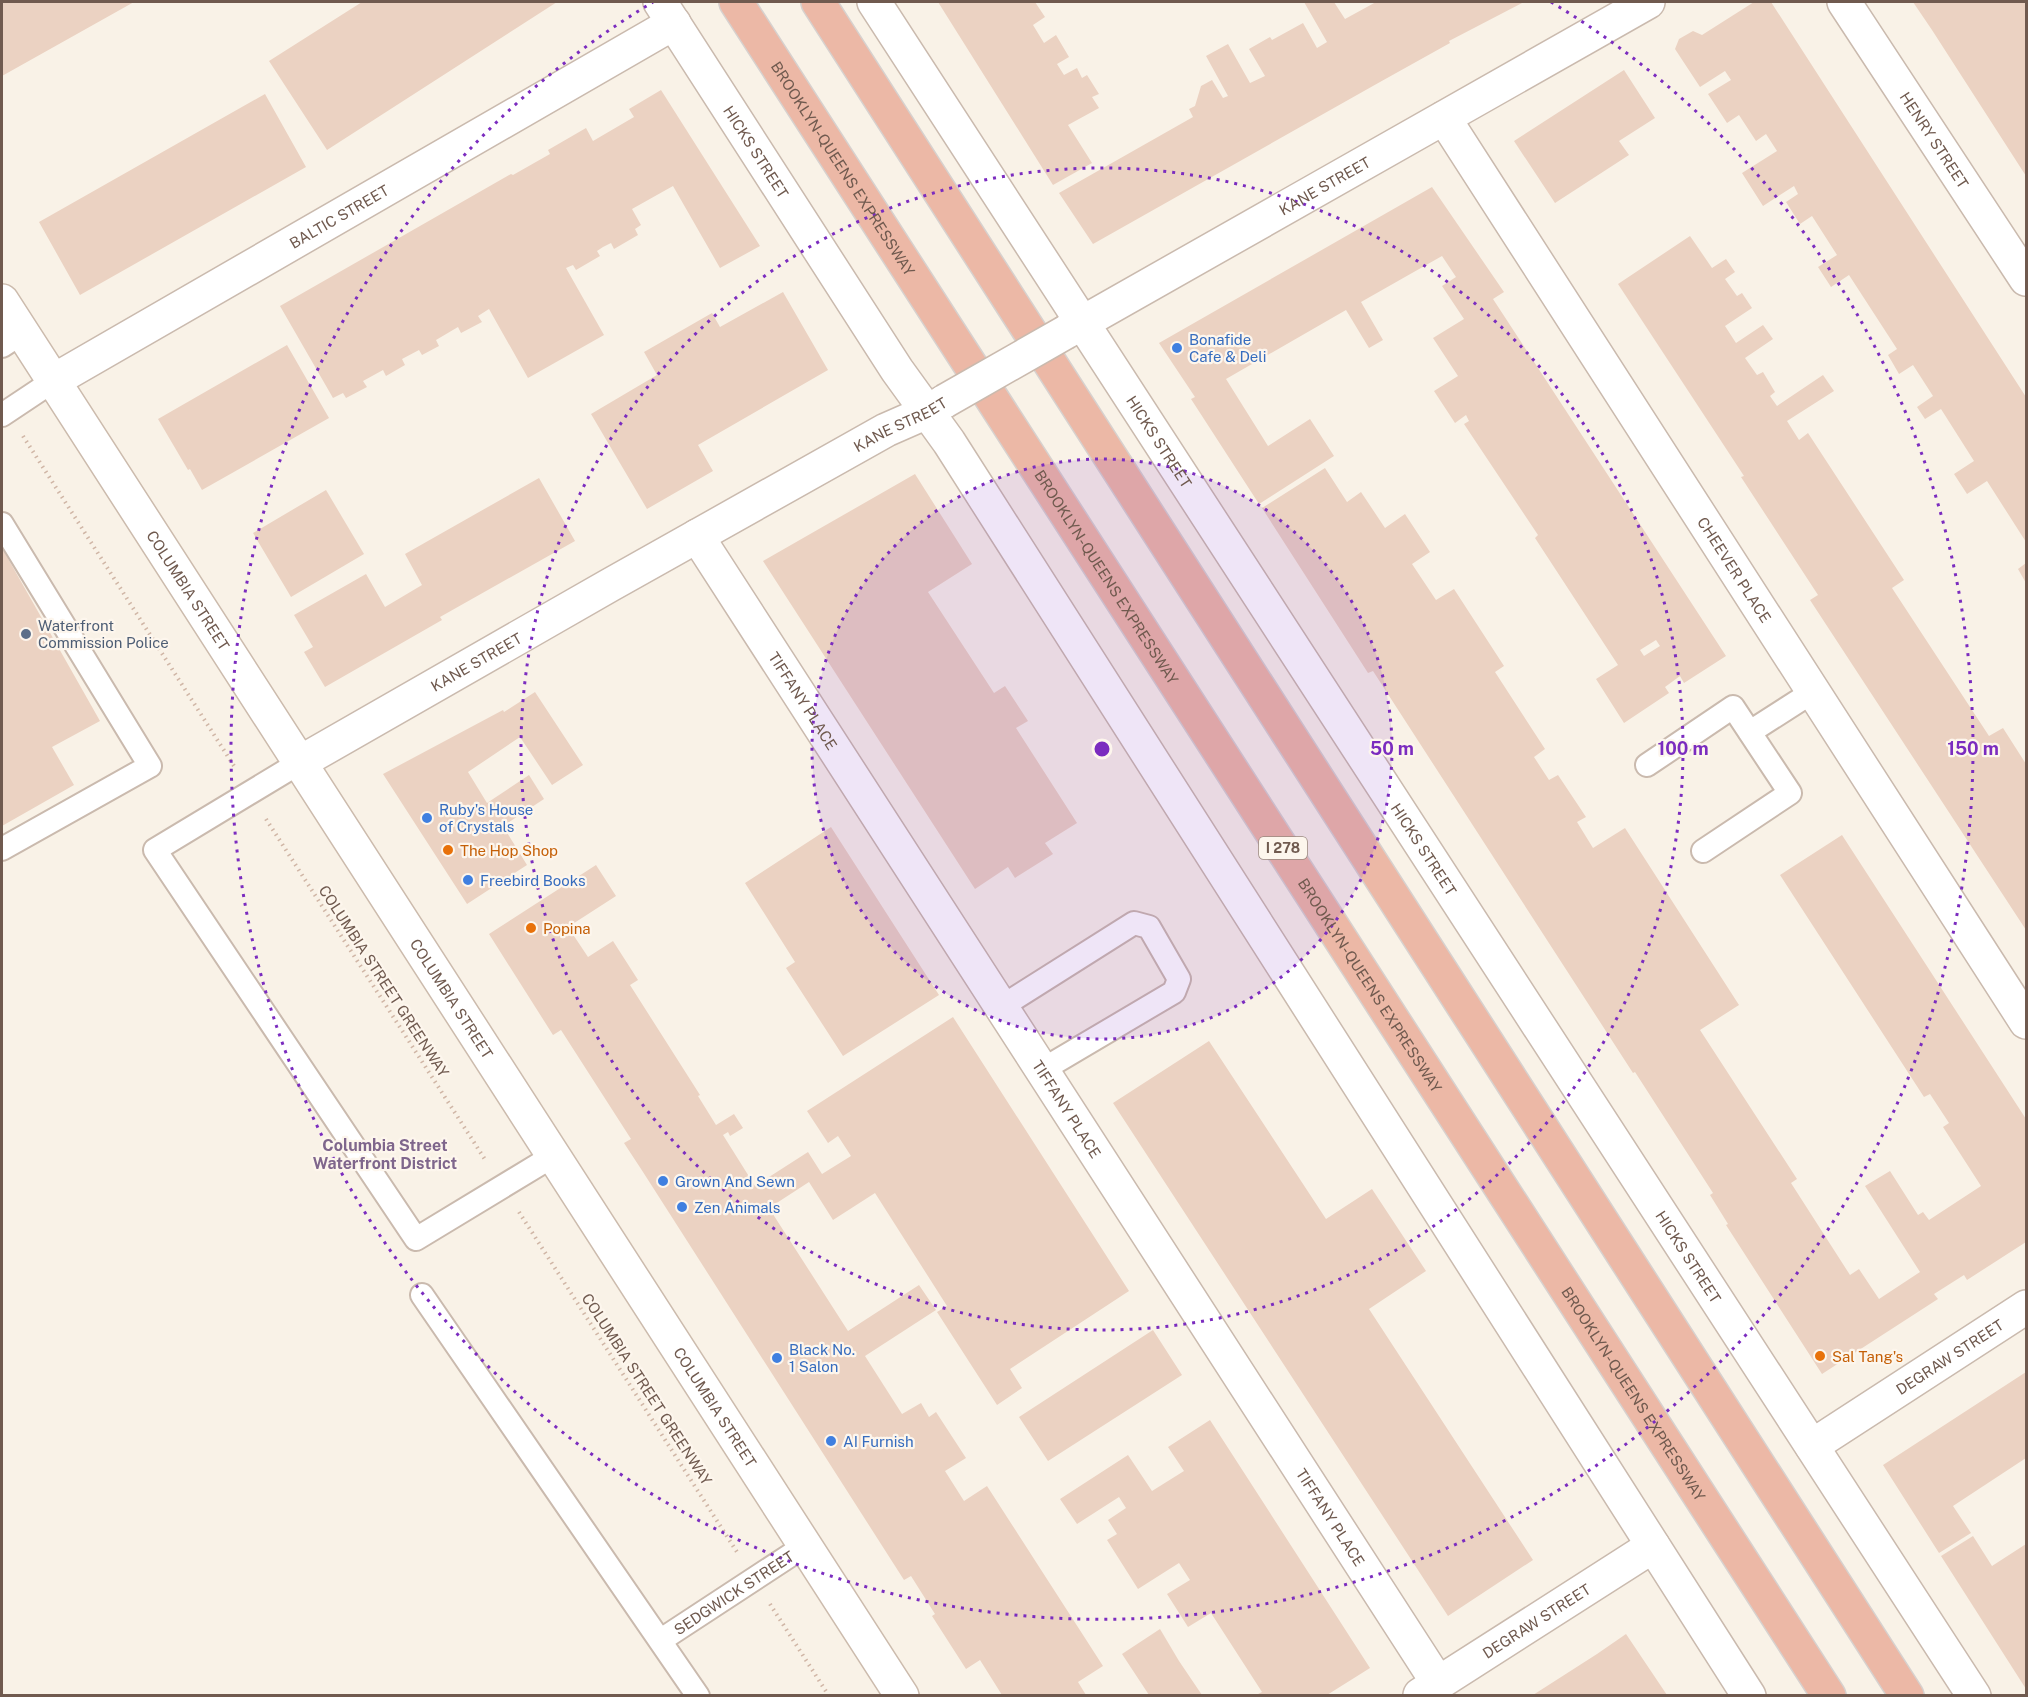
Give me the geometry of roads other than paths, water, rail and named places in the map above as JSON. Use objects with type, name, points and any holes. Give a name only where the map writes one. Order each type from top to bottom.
[{"type":"highway","name":"BROOKLYN-QUEENS EXPRESSWAY","points":[[736,2],[1829,1695]]},
{"type":"highway","points":[[818,2],[1907,1695]]},
{"type":"street","name":"HICKS STREET","points":[[874,2],[1075,328],[1974,1695]]},
{"type":"street","name":"KANE STREET","points":[[299,763],[886,430],[936,407],[1648,2]]},
{"type":"street","name":"HENRY STREET","points":[[1844,2],[2026,279]]},
{"type":"street","name":"HICKS STREET","points":[[667,12],[891,360],[936,407],[955,452],[1749,1695]]},
{"type":"street","name":"BALTIC STREET","points":[[53,381],[667,12]]},
{"type":"street","name":"CHEEVER PLACE","points":[[1444,118],[2026,1022]]},
{"type":"street","name":"COLUMBIA STREET","points":[[2,301],[12,340],[53,381],[902,1695]]},
{"type":"street","name":"TIFFANY PLACE","points":[[697,536],[1042,1071],[1428,1689]]},
{"type":"street","name":"DEGRAW STREET","points":[[1812,1446],[2026,1307]]},
{"type":"street","name":"DEGRAW STREET","points":[[1428,1689],[1653,1546]]},
{"type":"lane","name":"BALTIC STREET","points":[[4,413],[53,381]]},
{"type":"lane","points":[[2,524],[150,766],[2,849]]},
{"type":"lane","points":[[1750,732],[1814,691]]},
{"type":"lane","points":[[1647,765],[1733,707],[1750,732],[1790,794],[1703,851]]},
{"type":"lane","name":"KANE STREET","points":[[299,763],[155,850],[416,1239],[553,1156]]},
{"type":"lane","points":[[1001,1007],[1134,923],[1149,927],[1179,979],[1174,992],[1042,1071]]},
{"type":"lane","points":[[422,1295],[698,1695]]},
{"type":"lane","name":"SEDGWICK STREET","points":[[661,1640],[806,1545]]},
{"type":"place","name":"Bonafide Cafe & Deli","points":[[1177,348]]},
{"type":"place","name":"Waterfront Commission Police","points":[[26,634]]},
{"type":"place","name":"Ruby's House of Crystals","points":[[427,818]]},
{"type":"place","name":"The Hop Shop","points":[[448,850]]},
{"type":"place","name":"Freebird Books","points":[[468,880]]},
{"type":"place","name":"Popina","points":[[531,928]]},
{"type":"place","name":"Grown And Sewn","points":[[663,1181]]},
{"type":"place","name":"Zen Animals","points":[[682,1207]]},
{"type":"place","name":"Sal Tang's","points":[[1820,1356]]},
{"type":"place","name":"Black No. 1 Salon","points":[[777,1358]]},
{"type":"place","name":"AI Furnish","points":[[831,1441]]},
{"type":"district","name":"Columbia Street Waterfront District","points":[[385,1154]]}]
